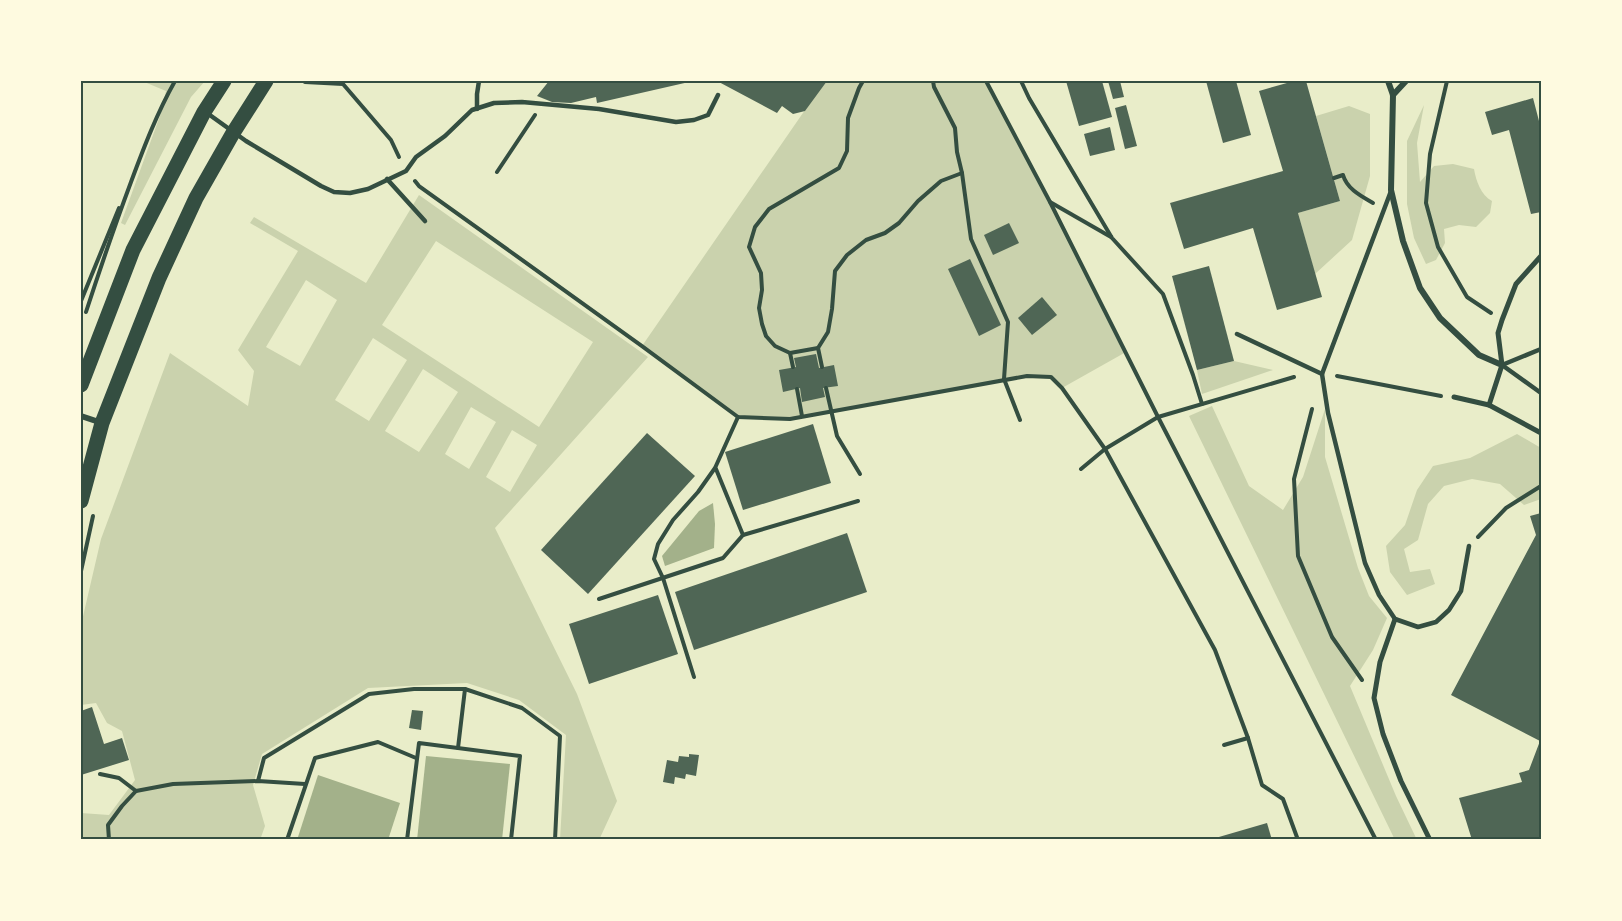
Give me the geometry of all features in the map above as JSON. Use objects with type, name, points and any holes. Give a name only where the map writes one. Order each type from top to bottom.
[{"type":"main road","points":[[81,384],[133,250],[204,112],[224,81]]},
{"type":"main road","points":[[81,501],[102,423],[159,278],[196,198],[266,81]]},
{"type":"street","points":[[1388,81],[1393,95],[1391,190],[1403,241],[1420,288],[1440,318],[1479,355],[1502,365]]},
{"type":"street","points":[[1393,95],[1406,81]]},
{"type":"street","points":[[1489,405],[1502,365],[1498,333],[1502,320],[1516,284],[1541,256]]},
{"type":"street","points":[[1454,397],[1489,405],[1541,433]]},
{"type":"street","points":[[81,416],[102,423]]},
{"type":"street","points":[[1395,620],[1380,662],[1374,698],[1383,734],[1401,781],[1430,840]]},
{"type":"lane","points":[[477,108],[479,81]]},
{"type":"lane","points":[[204,112],[233,133],[334,192],[350,193],[360,192],[406,171],[416,157],[439,141],[472,110],[494,103],[522,102],[599,109],[676,122],[694,120],[708,115],[718,95]]},
{"type":"lane","points":[[387,179],[424,221]]},
{"type":"lane","points":[[1391,190],[1322,374],[1328,413],[1365,563],[1379,595],[1395,620],[1418,627],[1436,622],[1449,610],[1461,591],[1469,546]]},
{"type":"lane","points":[[1237,334],[1322,374]]},
{"type":"lane","points":[[1502,365],[1541,349]]},
{"type":"lane","points":[[1502,365],[1541,393]]},
{"type":"path","points":[[81,302],[161,103],[175,81]]},
{"type":"path","points":[[84,317],[149,134],[175,81]]},
{"type":"path","points":[[305,82],[343,84],[346,81]]},
{"type":"path","points":[[818,348],[790,353],[776,346],[766,336],[759,308],[762,290],[761,273],[749,247],[755,227],[769,209],[839,168],[847,151],[848,118],[862,81]]},
{"type":"path","points":[[933,81],[955,128],[971,239],[1008,322],[1004,380],[1020,420]]},
{"type":"path","points":[[986,81],[1376,840]]},
{"type":"path","points":[[1021,81],[1112,238],[1163,294],[1202,404]]},
{"type":"path","points":[[1447,81],[1430,154],[1426,203],[1438,247],[1467,297],[1502,320]]},
{"type":"path","points":[[497,172],[542,104]]},
{"type":"path","points":[[822,367],[818,348],[828,332],[835,271],[847,255],[866,240],[885,233],[898,223],[941,181],[962,173]]},
{"type":"path","points":[[1334,178],[1343,175],[1345,183],[1360,196],[1384,209]]},
{"type":"path","points":[[1050,202],[1112,238]]},
{"type":"path","points":[[487,235],[738,417],[790,418],[1027,375],[1051,377],[1062,388],[1105,449],[1215,650],[1263,785],[1283,799],[1298,840]]},
{"type":"path","points":[[790,353],[793,367]]},
{"type":"path","points":[[1080,469],[1105,449],[1158,417],[1293,376]]},
{"type":"path","points":[[1353,379],[1454,397]]},
{"type":"path","points":[[826,388],[837,436],[860,474]]},
{"type":"path","points":[[797,389],[802,416]]},
{"type":"path","points":[[1314,405],[1294,479],[1298,556],[1332,638],[1374,698]]},
{"type":"path","points":[[694,677],[663,578],[654,560],[658,544],[673,520],[698,492],[715,468],[738,417]]},
{"type":"path","points":[[715,468],[743,535]]},
{"type":"path","points":[[1469,546],[1506,508],[1541,486]]},
{"type":"path","points":[[598,599],[723,558],[743,535],[858,501]]},
{"type":"path","points":[[81,571],[93,513]]},
{"type":"path","points":[[258,781],[264,758],[369,694],[414,689],[465,689],[522,708],[560,736],[555,840]]},
{"type":"path","points":[[458,748],[465,689]]},
{"type":"path","points":[[1224,745],[1248,738]]},
{"type":"path","points":[[287,840],[315,759],[378,742],[416,758]]},
{"type":"path","points":[[407,840],[419,743],[520,756],[511,840]]},
{"type":"path","points":[[100,774],[118,778],[136,791]]},
{"type":"path","points":[[109,840],[108,825],[136,791],[173,784],[258,781],[305,784]]},
{"type":"shaded area","points":[[142,81],[205,81],[191,97],[125,225],[121,223],[161,113],[166,91]]},
{"type":"shaded area","points":[[825,81],[985,81],[1126,352],[1062,388],[1051,377],[1027,376],[790,419],[738,417],[642,346]]},
{"type":"shaded area","points":[[1424,105],[1417,143],[1420,182],[1434,166],[1453,164],[1474,169],[1480,187],[1492,201],[1490,213],[1476,227],[1459,225],[1444,229],[1445,243],[1436,260],[1426,264],[1414,238],[1407,204],[1407,141]]},
{"type":"shaded area","points":[[1349,106],[1370,114],[1370,176],[1352,240],[1315,274],[1298,213],[1340,201],[1316,116]]},
{"type":"shaded area","points":[[419,195],[648,357],[495,528],[577,694],[617,801],[599,840],[560,840],[566,735],[519,700],[467,683],[368,688],[262,754],[253,785],[265,826],[260,840],[81,840],[81,813],[109,815],[135,780],[122,731],[107,723],[96,703],[81,705],[81,625],[101,539],[170,353],[248,406],[254,371],[238,350],[298,251],[250,223],[254,217],[366,283]],"holes":[[[436,241],[593,342],[539,427],[382,325]],[[306,280],[337,300],[300,366],[266,347]],[[373,338],[407,360],[369,421],[335,400]],[[423,369],[458,392],[419,452],[385,431]],[[471,407],[496,422],[469,469],[445,454]],[[512,430],[537,445],[510,492],[486,477]]]},
{"type":"shaded area","points":[[1234,361],[1273,370],[1202,394],[1197,370]]},
{"type":"shaded area","points":[[1212,406],[1249,486],[1283,510],[1303,477],[1325,409],[1325,457],[1358,568],[1369,596],[1387,618],[1373,650],[1350,686],[1417,840],[1395,840],[1189,416]]},
{"type":"shaded area","points":[[1517,434],[1541,448],[1541,499],[1524,505],[1500,484],[1472,479],[1444,486],[1428,504],[1418,540],[1404,549],[1410,572],[1430,569],[1435,584],[1407,595],[1390,572],[1386,546],[1405,525],[1417,490],[1433,466],[1470,458]]},
{"type":"shaded area","points":[[713,503],[714,548],[665,566],[662,556],[699,511]]},
{"type":"shaded area","points":[[426,756],[510,764],[502,840],[417,840]]},
{"type":"shaded area","points":[[318,775],[400,803],[388,840],[307,840],[298,837]]},
{"type":"building","points":[[549,81],[689,82],[597,103],[596,97],[571,103],[552,102],[537,96]]},
{"type":"building","points":[[717,81],[827,81],[805,111],[793,114],[782,106],[777,113]]},
{"type":"building","points":[[1066,81],[1102,81],[1112,117],[1079,126]]},
{"type":"building","points":[[1108,81],[1120,81],[1124,97],[1113,99]]},
{"type":"building","points":[[1206,81],[1236,81],[1251,135],[1223,143]]},
{"type":"building","points":[[1294,81],[1306,81],[1340,201],[1298,213],[1322,297],[1277,310],[1253,228],[1184,249],[1170,203],[1283,171],[1259,91]]},
{"type":"building","points":[[1533,98],[1539,121],[1541,120],[1541,212],[1531,214],[1509,130],[1492,135],[1485,112]]},
{"type":"building","points":[[1126,105],[1137,146],[1125,149],[1115,108]]},
{"type":"building","points":[[1110,127],[1115,150],[1090,156],[1084,134]]},
{"type":"building","points":[[1009,223],[1019,243],[993,255],[984,235]]},
{"type":"building","points":[[970,259],[1001,325],[979,336],[948,269]]},
{"type":"building","points":[[1209,266],[1234,361],[1197,370],[1172,276]]},
{"type":"building","points":[[1042,297],[1057,315],[1032,335],[1018,318]]},
{"type":"building","points":[[816,354],[819,368],[834,365],[838,386],[823,388],[825,397],[802,402],[800,388],[783,392],[779,370],[796,367],[794,358]]},
{"type":"building","points":[[813,424],[831,483],[743,510],[725,452]]},
{"type":"building","points":[[647,433],[695,476],[588,594],[541,550]]},
{"type":"building","points":[[1541,513],[1541,840],[1472,840],[1459,798],[1522,782],[1519,773],[1529,770],[1540,741],[1451,695],[1536,535],[1530,516]]},
{"type":"building","points":[[847,533],[867,592],[694,650],[675,592]]},
{"type":"building","points":[[658,595],[678,654],[589,684],[569,624]]},
{"type":"building","points":[[92,707],[104,744],[122,738],[129,760],[81,775],[81,711]]},
{"type":"building","points":[[412,710],[423,711],[421,730],[409,728]]},
{"type":"building","points":[[689,754],[699,755],[696,776],[686,774],[685,779],[675,777],[674,784],[663,782],[667,760],[678,762],[679,756],[689,757]]},
{"type":"building","points":[[1267,823],[1272,840],[1212,840],[1212,839]]}]
